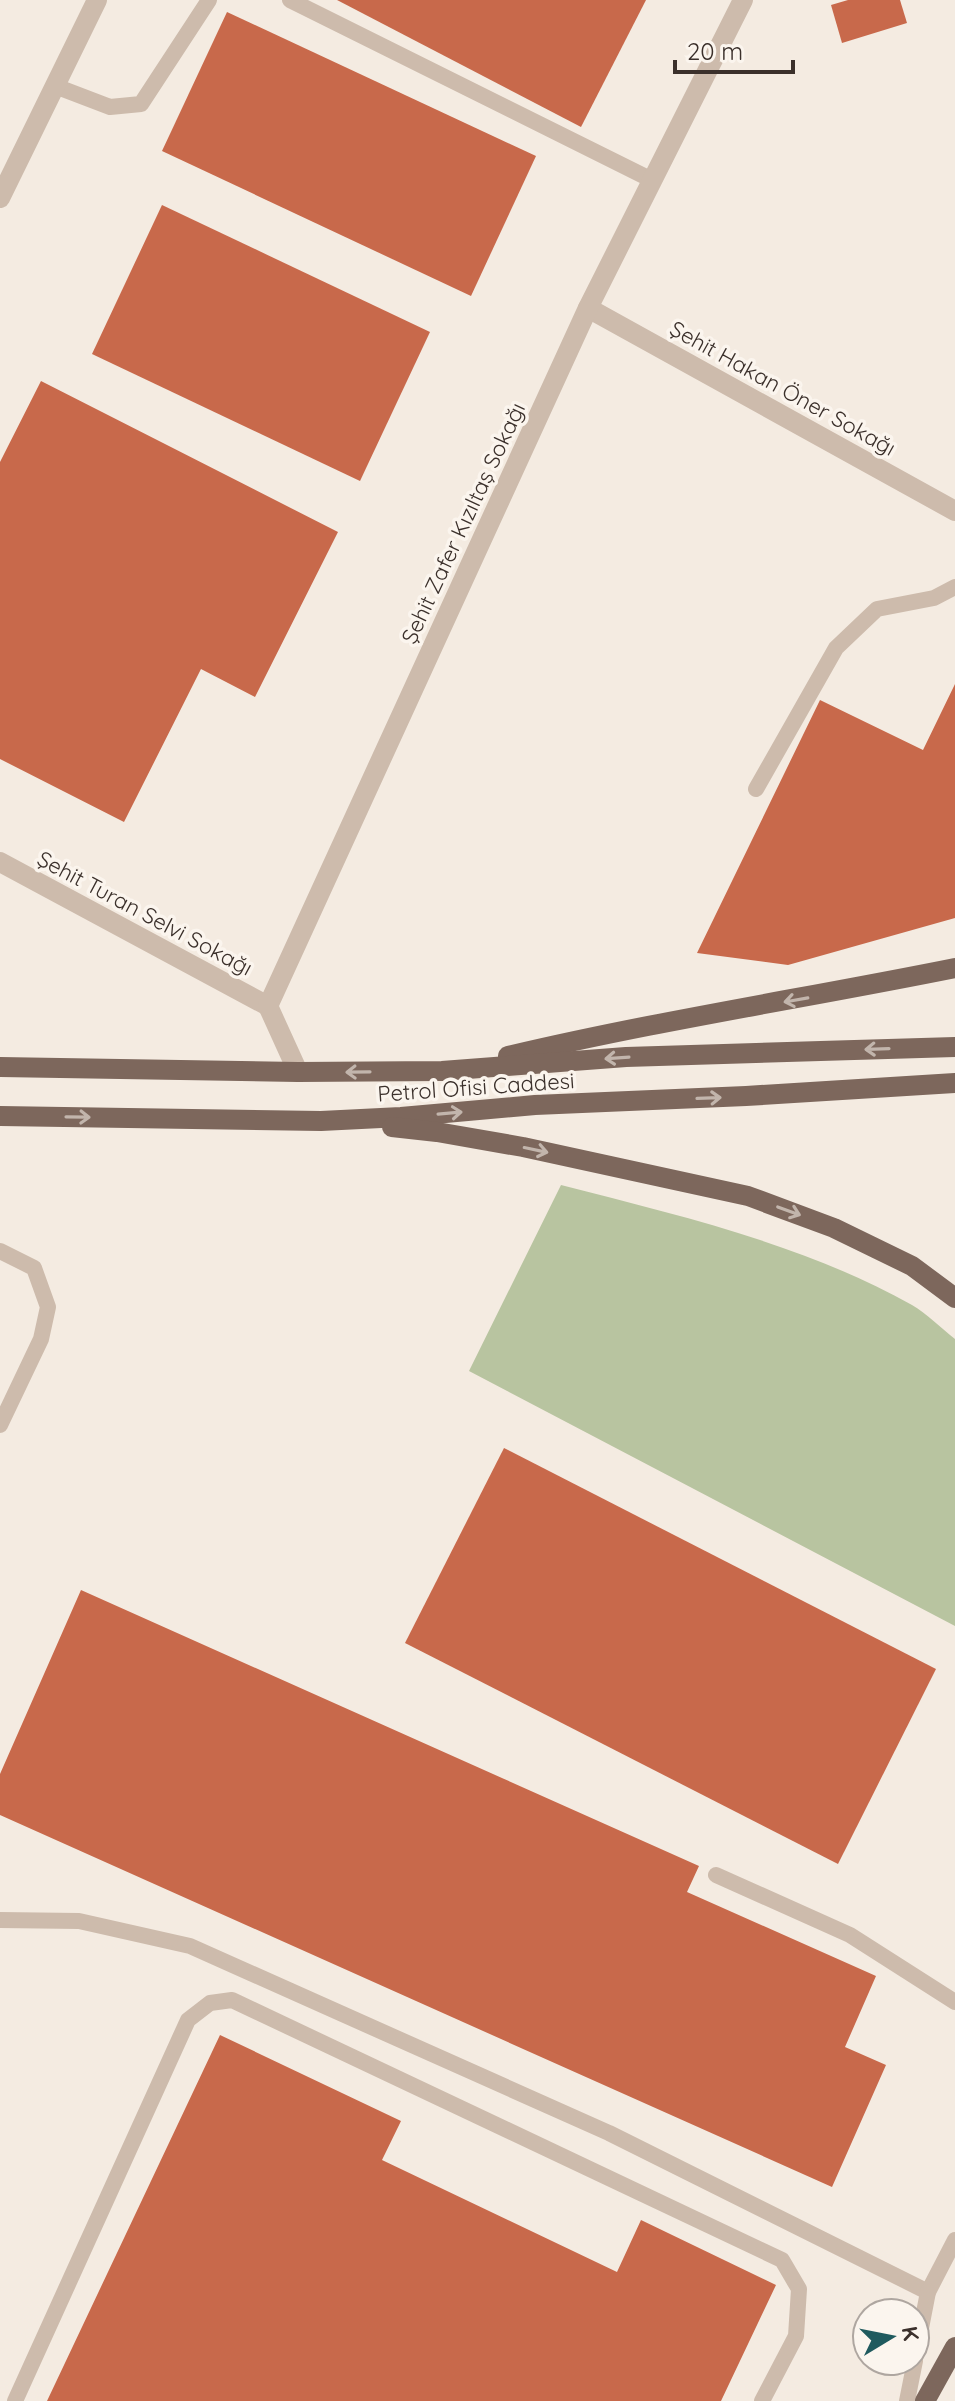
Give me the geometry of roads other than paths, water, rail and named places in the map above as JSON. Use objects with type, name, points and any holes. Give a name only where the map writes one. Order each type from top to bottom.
[{"type":"main road","points":[[442,1071],[624,1029],[955,968]]},
{"type":"main road","name":"Petrol Ofisi Caddesi","points":[[0,1067],[442,1071],[626,1057],[955,1047]]},
{"type":"main road","name":"Petrol Ofisi Caddesi","points":[[0,1116],[321,1121],[535,1105],[955,1083]]},
{"type":"main road","points":[[321,1121],[437,1132],[509,1144],[748,1196],[834,1228],[912,1266],[955,1298]]},
{"type":"main road","points":[[925,2401],[955,2347]]},
{"type":"street","points":[[0,198],[97,0]]},
{"type":"street","name":"Şehit Zafer Kızıltaş Sokağı","points":[[268,1006],[588,308],[743,0]]},
{"type":"street","name":"Şehit Hakan Öner Sokağı","points":[[588,308],[955,511]]},
{"type":"street","name":"Şehit Turan Selvi Sokağı","points":[[0,862],[268,1006]]},
{"type":"street","points":[[268,1006],[298,1072]]},
{"type":"lane","points":[[55,86],[110,107],[141,104],[209,0]]},
{"type":"lane","points":[[290,0],[652,180]]},
{"type":"lane","points":[[756,789],[836,648],[877,609],[934,598],[955,587]]},
{"type":"lane","points":[[0,1251],[34,1268],[48,1307],[41,1339],[0,1425]]},
{"type":"lane","points":[[716,1875],[850,1935],[955,2002]]},
{"type":"lane","points":[[0,1920],[79,1921],[190,1946],[609,2133],[928,2292]]},
{"type":"lane","points":[[15,2401],[188,2020],[210,2003],[232,2000],[782,2260],[799,2289],[796,2336],[762,2401]]},
{"type":"lane","points":[[927,2297],[955,2240]]},
{"type":"lane","points":[[907,2401],[912,2377]]}]
